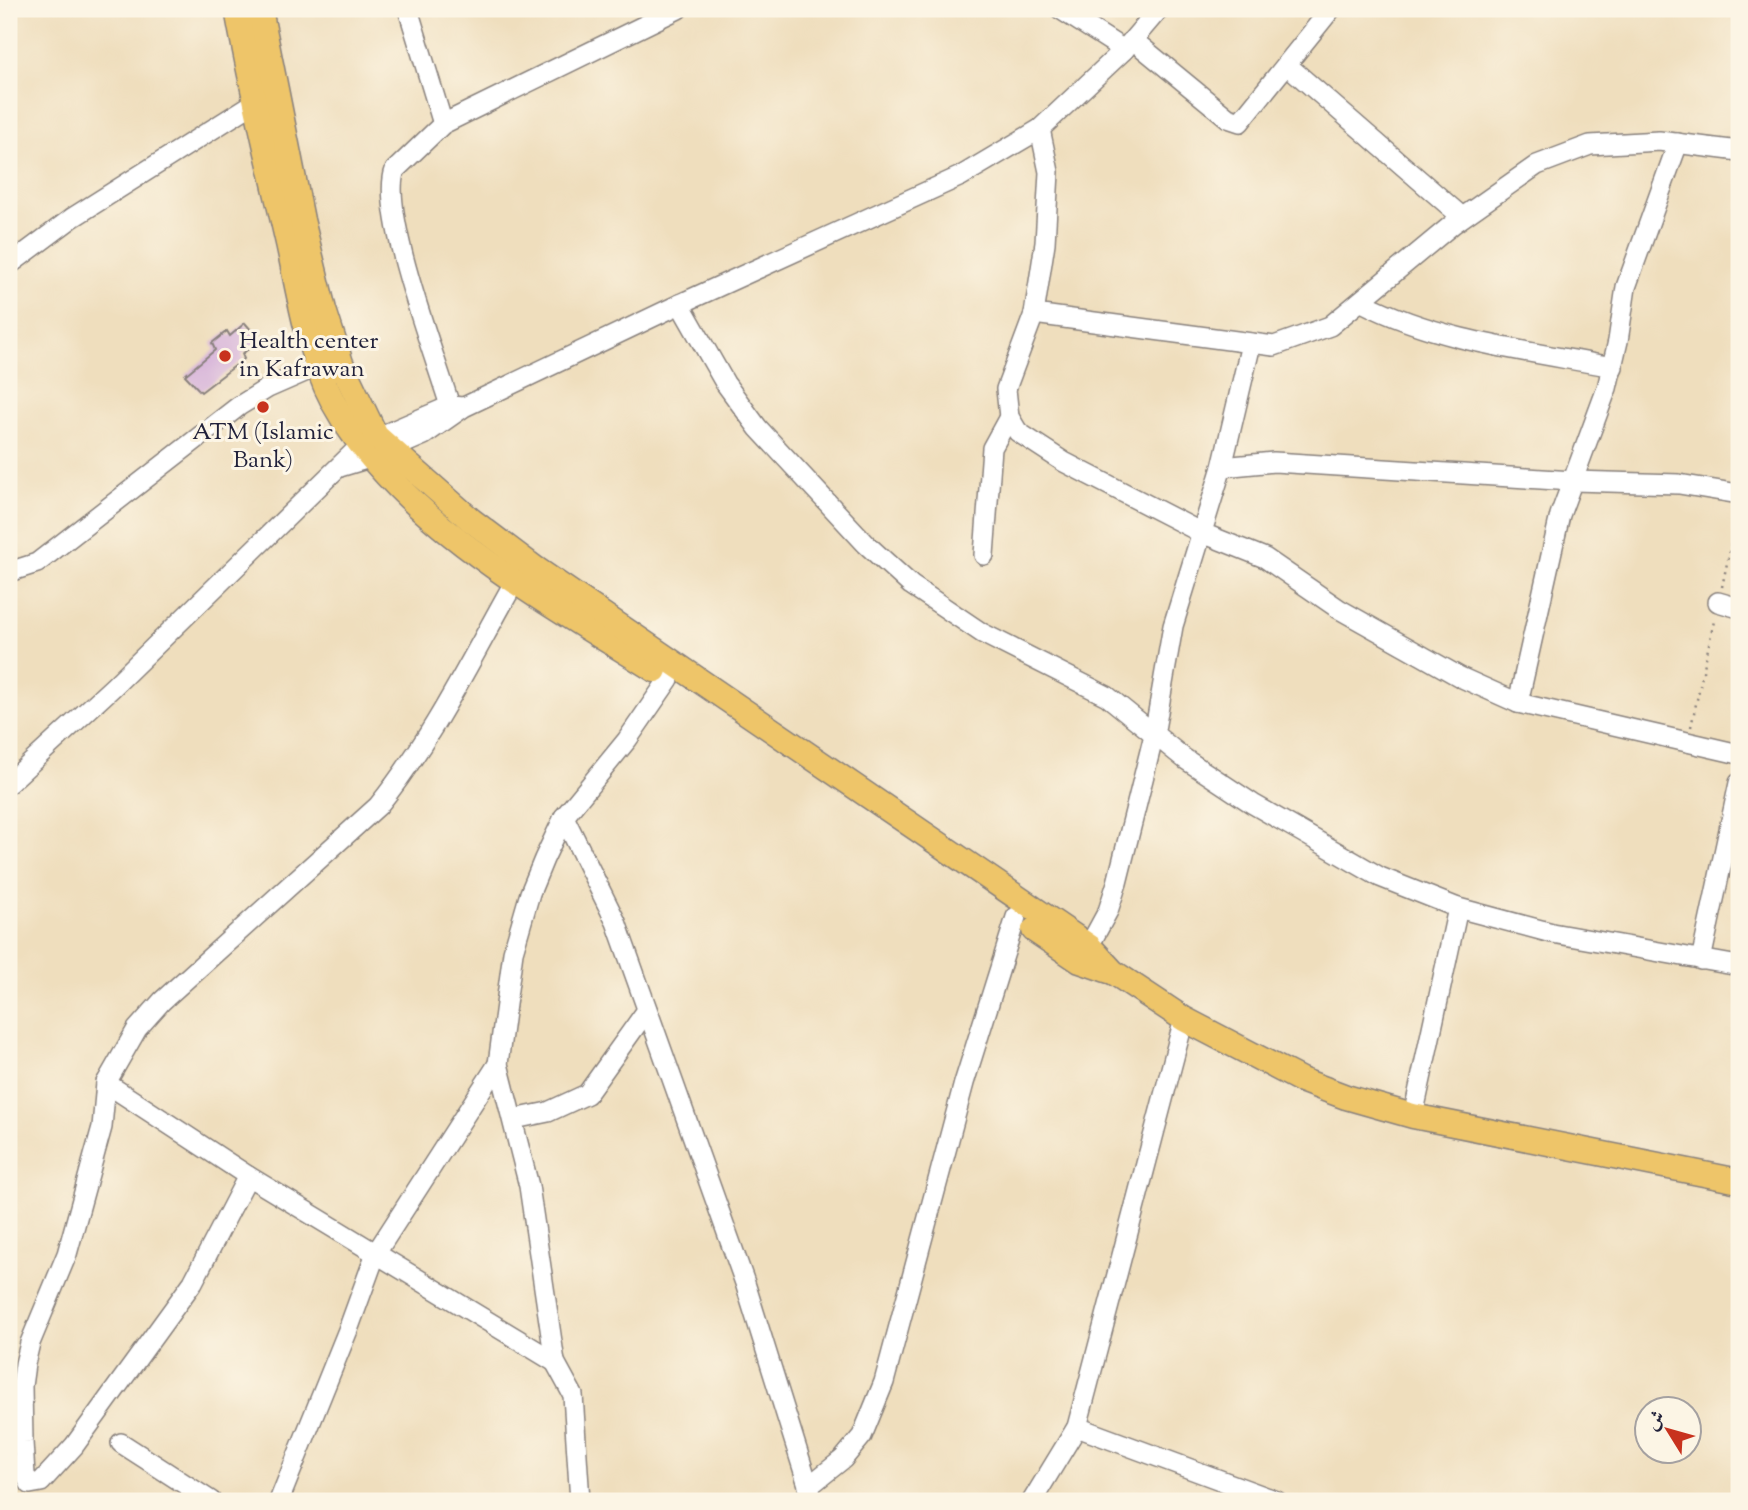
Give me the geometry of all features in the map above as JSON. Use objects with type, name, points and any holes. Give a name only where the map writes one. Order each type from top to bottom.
[{"type":"main road","points":[[237,9],[254,103],[316,367],[341,417],[375,447],[536,569],[1085,954],[1184,1019],[1301,1080],[1346,1097],[1413,1116],[1739,1181]]},
{"type":"main road","points":[[260,9],[302,220],[324,310],[341,363],[375,447],[400,491],[515,581],[669,679],[1016,917],[1085,954]]},
{"type":"street","points":[[408,9],[443,124]]},
{"type":"street","points":[[457,407],[402,250],[391,180],[395,170],[443,124],[678,9]]},
{"type":"street","points":[[1060,9],[1129,45],[1228,118],[1240,122],[1331,9]]},
{"type":"street","points":[[9,783],[341,467],[375,447],[443,424],[457,407],[961,176],[1040,129],[1129,45],[1159,9]]},
{"type":"street","points":[[1287,65],[1462,218]]},
{"type":"street","points":[[9,265],[72,218],[254,103]]},
{"type":"street","points":[[1040,129],[1049,172],[1045,243],[1034,314],[1006,389],[1009,417],[1018,432],[1030,443],[1200,532],[1265,558],[1339,609],[1460,677],[1518,703],[1739,754]]},
{"type":"street","points":[[1034,314],[1274,346],[1330,326],[1462,218],[1537,165],[1590,145],[1659,141],[1739,150]]},
{"type":"street","points":[[1518,703],[1560,515],[1613,367],[1626,287],[1678,143]]},
{"type":"street","points":[[1362,302],[1406,323],[1453,336],[1613,367]]},
{"type":"street","points":[[680,304],[725,383],[758,428],[866,544],[911,585],[982,633],[1108,696],[1185,759],[1306,837],[1380,877],[1458,908],[1552,933],[1739,967]]},
{"type":"street","points":[[1085,954],[1117,883],[1154,735],[1173,626],[1222,467],[1251,344]]},
{"type":"street","points":[[9,572],[37,563],[239,406],[268,388],[316,367]]},
{"type":"street","points":[[984,555],[992,448],[1009,417]]},
{"type":"street","points":[[1222,467],[1266,461],[1573,481],[1679,484],[1739,494]]},
{"type":"street","points":[[248,1176],[193,1282],[74,1446],[41,1482],[30,1484],[25,1475],[23,1442],[22,1386],[25,1364],[72,1236],[102,1127],[106,1083],[137,1030],[162,1001],[378,806],[397,782],[450,696],[515,581]]},
{"type":"street","points":[[1718,602],[1739,608]]},
{"type":"street","points":[[580,1501],[573,1395],[555,1362],[529,1186],[498,1064],[513,952],[530,893],[564,817],[627,740],[669,679]]},
{"type":"street","points":[[1701,960],[1739,783]]},
{"type":"street","points":[[564,817],[616,922],[745,1283],[811,1494]]},
{"type":"street","points":[[1413,1116],[1458,908]]},
{"type":"street","points":[[811,1494],[862,1436],[884,1382],[964,1083],[1016,917]]},
{"type":"street","points":[[514,1119],[548,1112],[587,1094],[647,1010]]},
{"type":"street","points":[[1032,1501],[1077,1427],[1184,1019]]},
{"type":"street","points":[[279,1501],[348,1331],[376,1253],[498,1064]]},
{"type":"street","points":[[106,1083],[248,1176],[555,1362]]},
{"type":"street","points":[[1077,1427],[1268,1500]]},
{"type":"street","points":[[121,1443],[211,1501]]},
{"type":"path","points":[[1688,744],[1739,504]]},
{"type":"building","name":"Health center in Kafrawan","points":[[245,323],[260,340],[242,354],[244,359],[201,392],[185,375],[215,350],[212,343],[227,331],[230,336]]},
{"type":"place","name":"Health center in Kafrawan","points":[[225,356]]},
{"type":"place","name":"ATM (Islamic Bank)","points":[[263,407]]}]
